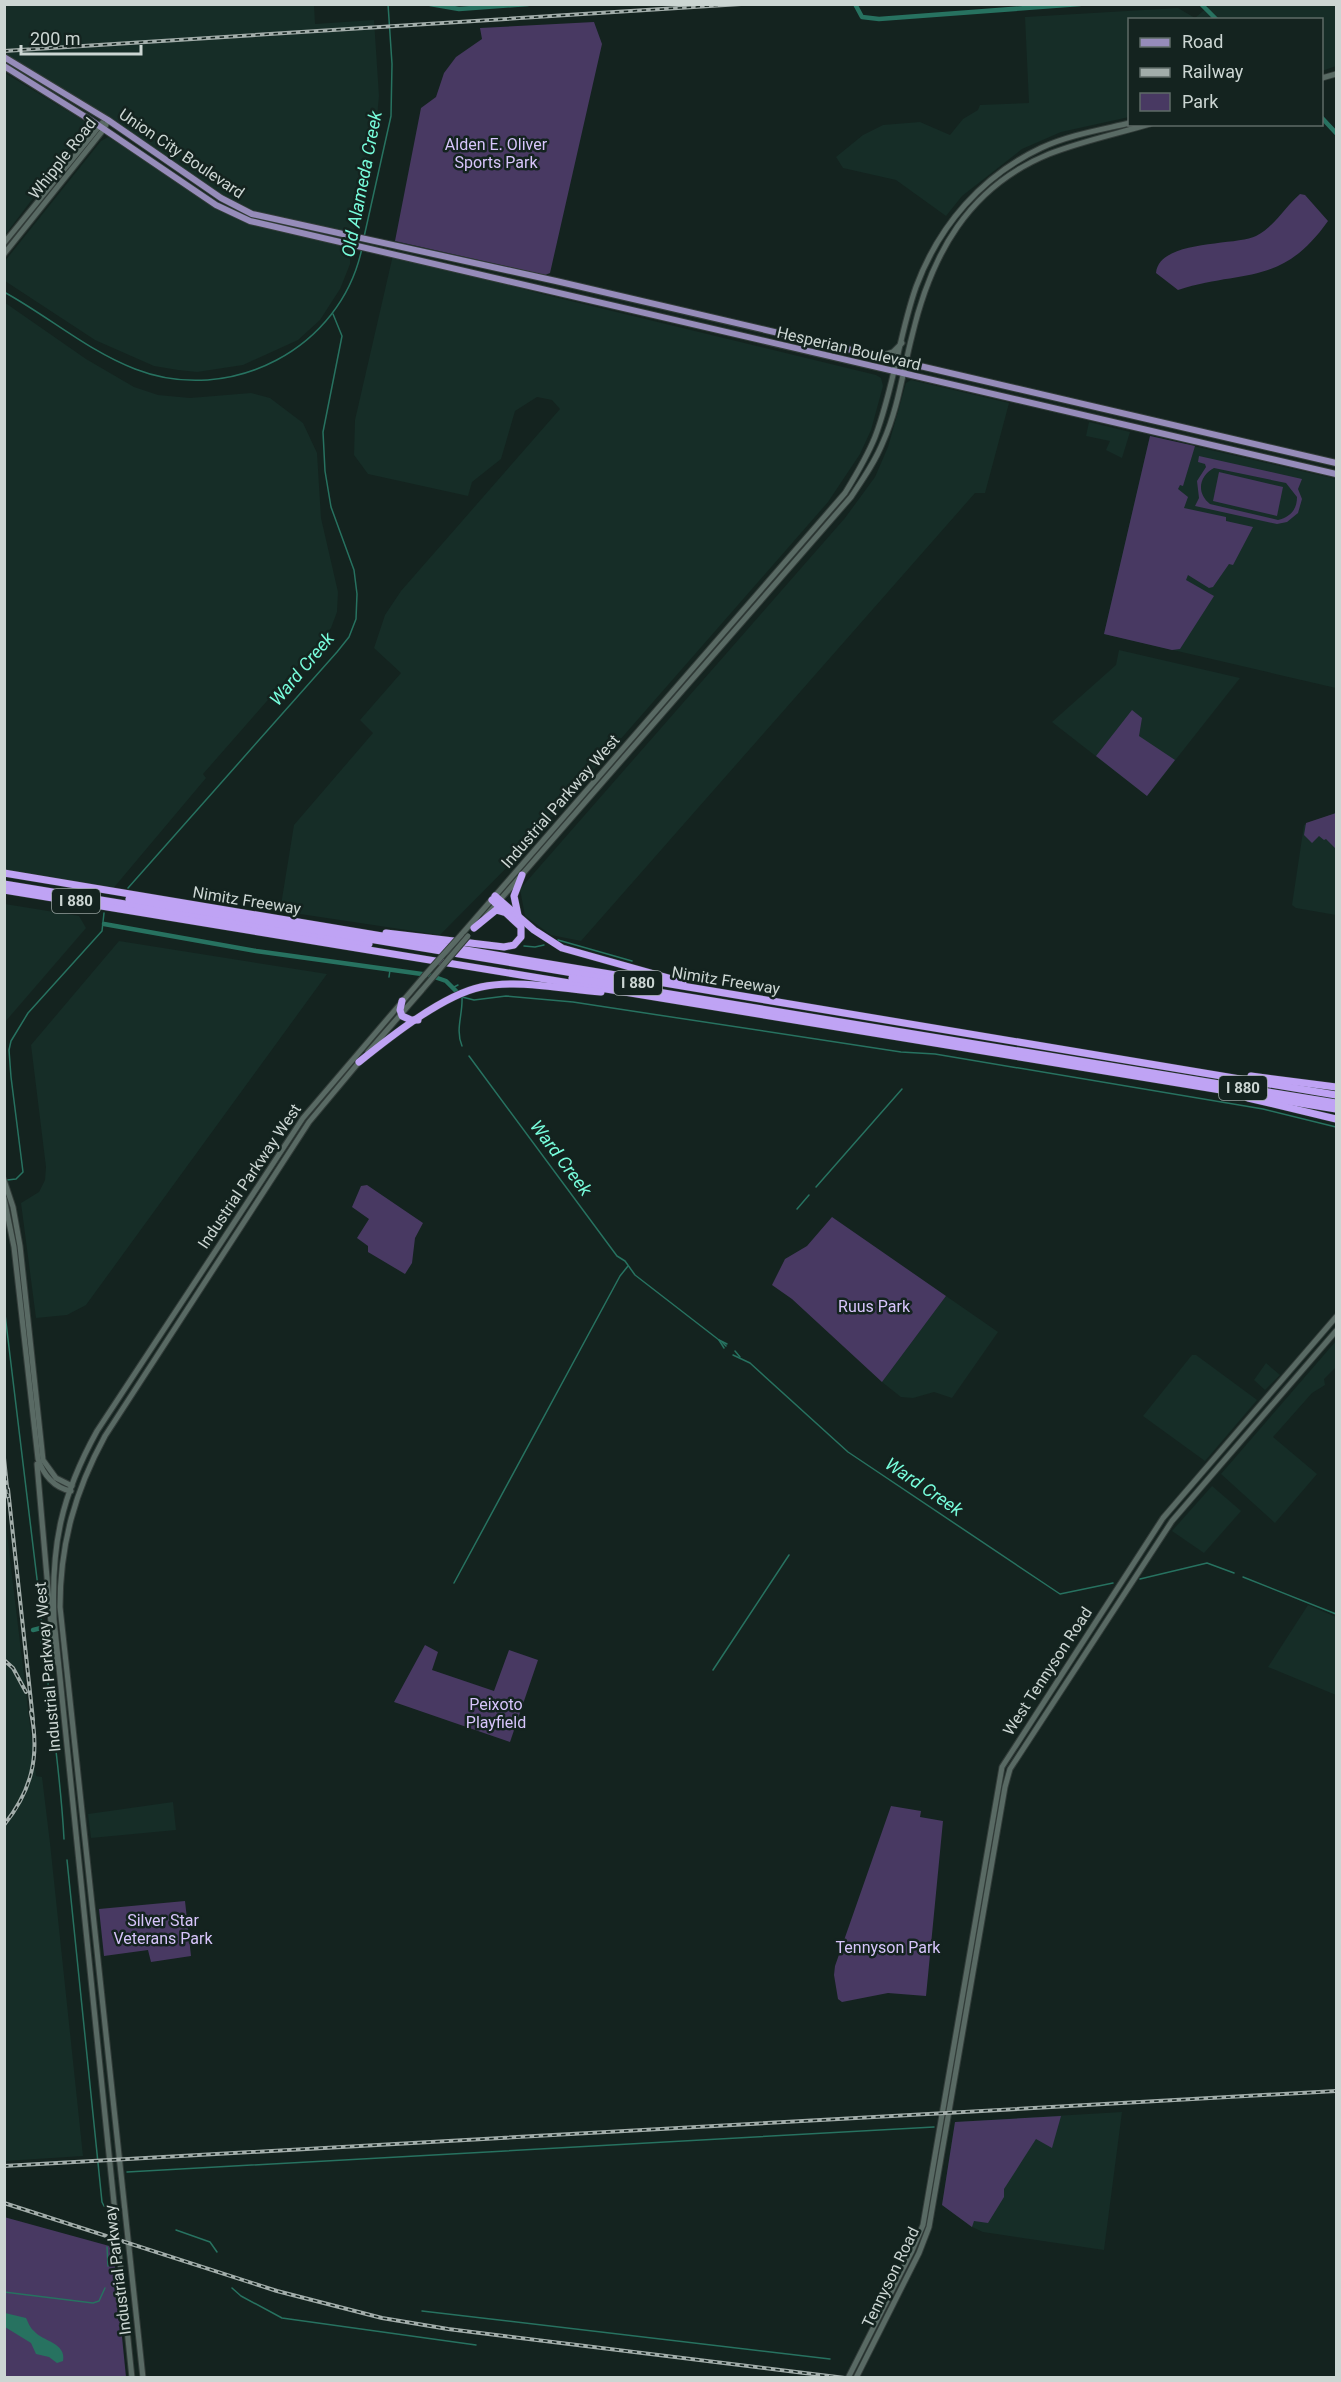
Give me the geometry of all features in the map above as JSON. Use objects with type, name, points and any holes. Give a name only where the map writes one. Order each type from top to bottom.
[{"type":"highway","name":"Nimitz Freeway","points":[[4,873],[1336,1095]]},
{"type":"highway","points":[[520,917],[514,896],[522,875]]},
{"type":"highway","name":"I 880","points":[[4,878],[1266,1087],[1271,1084]]},
{"type":"highway","name":"I 880","points":[[4,884],[1336,1103]]},
{"type":"highway","name":"Nimitz Freeway","points":[[4,890],[1336,1109]]},
{"type":"highway","points":[[354,931],[403,934],[508,947],[517,943],[522,933],[519,924],[495,900]]},
{"type":"highway","points":[[495,900],[548,939],[568,950],[729,994]]},
{"type":"highway","points":[[474,928],[496,910],[508,914]]},
{"type":"highway","points":[[359,1062],[448,998],[465,991],[504,984],[643,996]]},
{"type":"highway","points":[[402,1001],[401,1013],[408,1019],[418,1020]]},
{"type":"highway","points":[[1149,1073],[1161,1082]]},
{"type":"highway","points":[[1243,1079],[1249,1076],[1336,1087]]},
{"type":"highway","points":[[1232,1092],[1259,1102],[1336,1119]]},
{"type":"main road","name":"Union City Boulevard","points":[[4,57],[108,120],[242,210],[358,238]]},
{"type":"main road","name":"Union City Boulevard","points":[[4,66],[239,217],[356,246]]},
{"type":"main road","name":"Whipple Road","points":[[4,243],[108,120]]},
{"type":"main road","points":[[902,362],[903,342],[916,289],[926,263],[938,241],[970,198],[1008,166],[1042,147],[1128,124]]},
{"type":"main road","points":[[902,362],[923,291],[933,266],[956,228],[976,204],[1003,180],[1046,155],[1143,126]]},
{"type":"main road","name":"Whipple Road","points":[[4,254],[101,127]]},
{"type":"main road","name":"Hesperian Boulevard","points":[[358,238],[1336,463]]},
{"type":"main road","name":"Hesperian Boulevard","points":[[356,246],[1336,474]]},
{"type":"main road","points":[[488,277],[493,270],[502,270]]},
{"type":"main road","points":[[877,356],[893,352],[903,342]]},
{"type":"main road","name":"Industrial Parkway West","points":[[110,2160],[59,1665],[52,1571],[69,1488],[97,1431],[303,1118],[413,988],[474,928],[495,900],[522,875],[845,493],[875,437],[894,372],[902,362]]},
{"type":"main road","name":"Industrial Parkway West","points":[[118,2159],[60,1607],[64,1544],[78,1490],[105,1436],[309,1122],[422,990],[495,900],[704,661],[852,498],[884,440],[903,375],[902,362]]},
{"type":"main road","points":[[1057,409],[1060,405],[1075,404]]},
{"type":"main road","points":[[4,1180],[30,1324],[43,1460],[56,1478],[69,1488]]},
{"type":"main road","points":[[4,1198],[10,1208],[38,1459],[54,1657],[59,1665]]},
{"type":"main road","name":"West Tennyson Road","points":[[950,2113],[1005,1787],[1010,1769],[1172,1521],[1335,1327],[1336,1317]]},
{"type":"main road","name":"West Tennyson Road","points":[[942,2113],[997,1786],[1006,1760],[1163,1518],[1335,1327]]},
{"type":"main road","points":[[38,1459],[47,1477],[78,1490]]},
{"type":"main road","name":"Tennyson Road","points":[[848,2378],[920,2233],[942,2113]]},
{"type":"main road","name":"Tennyson Road","points":[[856,2378],[927,2235],[950,2113]]},
{"type":"main road","name":"Industrial Parkway","points":[[118,2159],[143,2378]]},
{"type":"main road","name":"Industrial Parkway","points":[[110,2160],[132,2378]]},
{"type":"shaded area","points":[[314,4],[315,24],[374,20],[379,96],[376,128],[353,237],[242,210],[108,120],[5,57],[4,5]]},
{"type":"shaded area","points":[[1210,5],[1336,5],[1336,66],[1323,71],[1323,18],[1195,18]]},
{"type":"shaded area","points":[[1178,8],[1195,18],[1128,18],[1128,117],[1061,132],[1022,149],[962,196],[946,216],[896,180],[843,168],[836,157],[863,135],[883,125],[920,122],[950,135],[963,119],[978,110],[980,105],[1029,103],[1025,17]]},
{"type":"shaded area","points":[[5,73],[84,121],[87,127],[5,235]]},
{"type":"shaded area","points":[[108,137],[156,164],[239,217],[350,245],[350,264],[340,289],[320,320],[298,340],[243,365],[197,372],[178,370],[154,366],[95,340],[5,281],[5,261],[101,141]]},
{"type":"shaded area","points":[[393,255],[542,294],[876,375],[881,378],[883,386],[871,430],[860,454],[828,502],[521,853],[440,935],[280,911],[294,825],[373,733],[360,720],[401,673],[374,648],[385,615],[401,591],[560,409],[552,400],[537,397],[515,411],[501,459],[472,482],[468,496],[368,474],[354,455],[355,420]]},
{"type":"shaded area","points":[[4,302],[86,359],[134,387],[158,395],[190,398],[251,393],[270,398],[303,423],[317,453],[321,518],[338,592],[337,612],[331,628],[203,774],[206,778],[111,891],[5,873]]},
{"type":"shaded area","points":[[911,380],[1009,403],[985,493],[975,493],[581,941],[551,935],[525,916],[520,889],[845,518],[875,477],[888,447],[906,383]]},
{"type":"shaded area","points":[[1089,422],[1130,432],[1122,458],[1106,450],[1110,441],[1086,436]]},
{"type":"shaded area","points":[[1150,436],[1336,479],[1336,688],[1104,634]]},
{"type":"shaded area","points":[[1119,650],[1240,678],[1147,796],[1052,722],[1116,665]]},
{"type":"shaded area","points":[[1336,813],[1336,915],[1296,908],[1292,905],[1304,825]]},
{"type":"shaded area","points":[[5,904],[79,916],[86,928],[5,1022]]},
{"type":"shaded area","points":[[119,941],[327,974],[86,1305],[67,1315],[36,1318],[21,1203],[39,1192],[45,1180],[46,1167],[31,1045]]},
{"type":"shaded area","points":[[946,1296],[998,1332],[952,1398],[934,1392],[913,1398],[901,1397],[882,1382]]},
{"type":"shaded area","points":[[1336,1341],[1336,1367],[1324,1379],[1325,1385],[1312,1393],[1273,1437],[1317,1474],[1275,1523],[1221,1474]]},
{"type":"shaded area","points":[[1192,1355],[1196,1355],[1257,1400],[1205,1461],[1143,1416]]},
{"type":"shaded area","points":[[1266,1363],[1280,1375],[1265,1390],[1254,1380]]},
{"type":"shaded area","points":[[1212,1486],[1241,1511],[1204,1553],[1172,1531]]},
{"type":"shaded area","points":[[4,1509],[36,1776],[42,1777],[83,2156],[5,2161]]},
{"type":"shaded area","points":[[1308,1605],[1336,1617],[1336,1695],[1268,1667]]},
{"type":"shaded area","points":[[173,1802],[176,1830],[91,1838],[88,1814]]},
{"type":"shaded area","points":[[1122,2112],[1104,2250],[983,2232],[972,2227],[942,2205],[955,2122]]},
{"type":"shaded area","points":[[5,2313],[26,2318],[31,2328],[58,2346],[63,2355],[63,2361],[57,2363],[49,2357],[36,2354],[31,2343],[5,2327]]},
{"type":"green space","name":"Alden E. Oliver Sports Park","points":[[594,22],[602,44],[550,273],[545,275],[395,241],[421,108],[436,97],[444,73],[456,57],[482,39],[480,28]]},
{"type":"green space","points":[[1300,194],[1305,195],[1328,221],[1311,242],[1294,257],[1278,266],[1178,290],[1156,273],[1160,262],[1170,254],[1184,249],[1256,236]]},
{"type":"green space","points":[[1150,436],[1195,446],[1183,486],[1180,485],[1178,489],[1188,497],[1184,508],[1226,517],[1226,521],[1253,527],[1233,565],[1229,564],[1213,587],[1209,588],[1188,575],[1186,580],[1214,596],[1180,649],[1172,650],[1104,634]]},
{"type":"green space","points":[[1199,456],[1302,479],[1298,489],[1302,499],[1298,513],[1287,522],[1277,524],[1195,506],[1199,498],[1197,481],[1206,467],[1205,464],[1198,462]],"holes":[[[1214,468],[1286,483],[1297,497],[1297,502],[1292,512],[1278,520],[1210,504],[1201,490],[1202,480]]]},
{"type":"green space","points":[[1219,472],[1283,487],[1277,516],[1213,501]]},
{"type":"green space","points":[[1132,710],[1142,718],[1139,736],[1175,760],[1147,796],[1096,756]]},
{"type":"green space","points":[[1336,813],[1336,849],[1326,839],[1319,836],[1312,843],[1304,835],[1306,823]]},
{"type":"green space","points":[[367,1185],[423,1223],[415,1238],[412,1263],[405,1274],[368,1252],[368,1246],[357,1238],[369,1219],[352,1207],[361,1186]]},
{"type":"green space","name":"Ruus Park","points":[[832,1217],[946,1296],[882,1382],[792,1299],[772,1285],[785,1259],[807,1246]]},
{"type":"green space","name":"Peixoto Playfield","points":[[425,1645],[438,1652],[432,1670],[494,1691],[509,1650],[538,1660],[510,1742],[394,1702]]},
{"type":"green space","name":"Tennyson Park","points":[[891,1806],[921,1811],[920,1817],[943,1821],[926,1996],[888,1993],[842,2002],[838,1999],[834,1975],[835,1966]]},
{"type":"green space","name":"Silver Star Veterans Park","points":[[185,1901],[191,1956],[151,1962],[148,1950],[104,1956],[99,1909]]},
{"type":"green space","points":[[1061,2116],[1052,2148],[1036,2139],[1004,2189],[1004,2197],[988,2223],[974,2221],[972,2227],[942,2205],[955,2122]]},
{"type":"green space","points":[[4,2217],[113,2247],[126,2377],[5,2377]]},
{"type":"waterway","name":"Old Alameda Creek","points":[[364,237],[391,116],[392,64],[388,4]]},
{"type":"waterway","points":[[430,4],[459,9],[528,4]]},
{"type":"waterway","points":[[855,4],[862,17],[879,19],[1080,4]]},
{"type":"waterway","points":[[1201,4],[1215,18]]},
{"type":"waterway","points":[[1323,119],[1336,133]]},
{"type":"waterway","name":"Old Alameda Creek","points":[[4,292],[118,362],[171,379],[208,380],[243,374],[276,360],[306,340],[331,315],[350,284],[362,248]]},
{"type":"waterway","name":"Ward Creek","points":[[128,888],[337,652],[349,637],[356,619],[357,594],[354,570],[331,507],[325,471],[323,432],[342,336],[333,314]]},
{"type":"waterway","points":[[7,1180],[16,1179],[23,1172],[11,1077],[9,1050],[11,1041],[28,1013],[102,931],[104,913]]},
{"type":"waterway","name":"Ward Creek","points":[[104,924],[256,951],[429,975],[446,981],[460,995]]},
{"type":"waterway","points":[[558,940],[632,961]]},
{"type":"waterway","points":[[524,946],[544,945]]},
{"type":"waterway","name":"Ward Creek","points":[[389,977],[390,970]]},
{"type":"waterway","name":"Ward Creek","points":[[454,987],[458,985]]},
{"type":"waterway","points":[[462,1046],[459,1034],[462,997],[474,1000],[506,996],[573,1002],[901,1052],[935,1054],[1263,1109],[1336,1127]]},
{"type":"waterway","name":"Ward Creek","points":[[469,1056],[617,1256],[625,1261],[635,1275],[719,1340],[724,1348]]},
{"type":"waterway","points":[[816,1187],[902,1089]]},
{"type":"waterway","points":[[797,1209],[809,1195]]},
{"type":"waterway","points":[[454,1583],[620,1276],[628,1266]]},
{"type":"waterway","points":[[4,1306],[41,1612],[41,1643],[45,1655],[64,1839]]},
{"type":"waterway","name":"Ward Creek","points":[[719,1340],[727,1344]]},
{"type":"waterway","name":"Ward Creek","points":[[722,1342],[726,1346]]},
{"type":"waterway","name":"Ward Creek","points":[[735,1351],[740,1357]]},
{"type":"waterway","name":"Ward Creek","points":[[733,1355],[750,1363],[848,1452],[1060,1594],[1113,1583]]},
{"type":"waterway","points":[[713,1670],[789,1555]]},
{"type":"waterway","name":"Ward Creek","points":[[1140,1579],[1207,1563],[1234,1573]]},
{"type":"waterway","name":"Ward Creek","points":[[1243,1577],[1336,1614]]},
{"type":"waterway","points":[[33,1630],[41,1628]]},
{"type":"waterway","points":[[67,1860],[102,2202],[104,2206],[110,2208]]},
{"type":"waterway","points":[[127,2172],[934,2127]]},
{"type":"waterway","points":[[176,2230],[210,2242],[217,2252]]},
{"type":"waterway","points":[[107,2247],[108,2266]]},
{"type":"waterway","points":[[4,2292],[93,2303],[99,2301],[105,2288]]},
{"type":"waterway","points":[[232,2288],[241,2296],[282,2318],[476,2345]]},
{"type":"waterway","points":[[422,2311],[830,2359]]},
{"type":"railway","points":[[4,51],[741,4]]},
{"type":"railway","points":[[4,1458],[8,1497]]},
{"type":"railway","points":[[8,1489],[33,1720]]},
{"type":"railway","points":[[4,1660],[13,1668],[26,1692]]},
{"type":"railway","points":[[4,1825],[21,1799],[31,1772],[35,1743],[31,1712]]},
{"type":"railway","points":[[4,2166],[1336,2091]]},
{"type":"railway","points":[[4,2203],[277,2291],[382,2318],[448,2329],[845,2378]]}]
